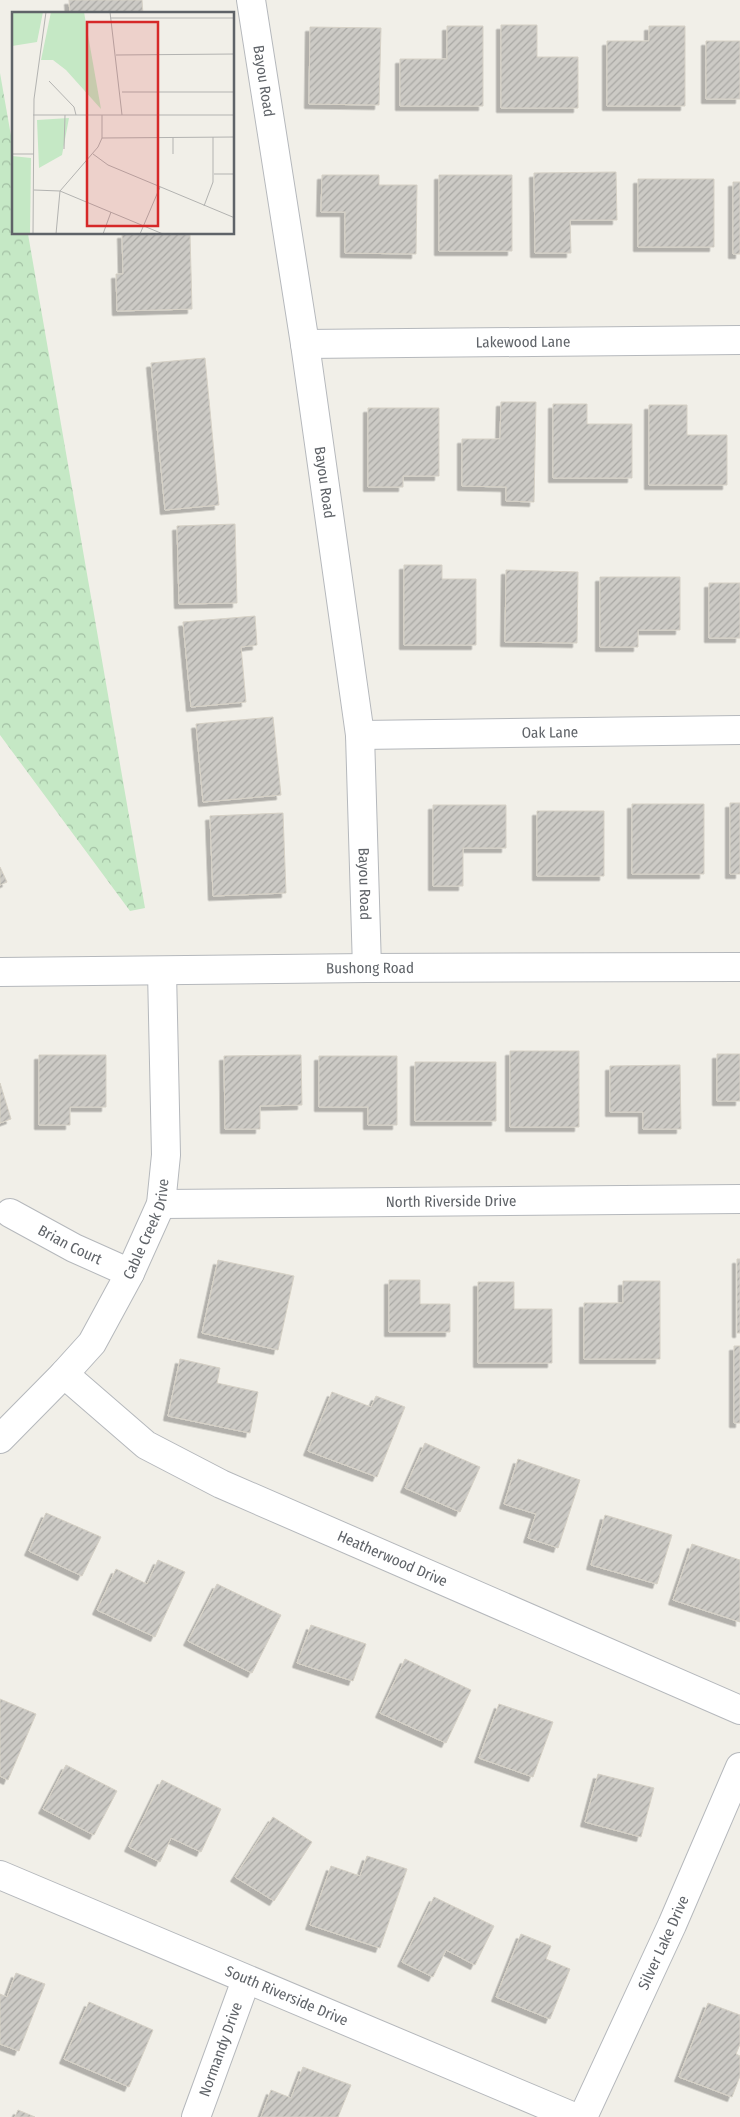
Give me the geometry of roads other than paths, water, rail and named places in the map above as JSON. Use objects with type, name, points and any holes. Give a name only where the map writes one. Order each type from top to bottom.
[{"type":"street","name":"Bayou Road","points":[[251,0],[305,344],[360,735],[367,968]]},
{"type":"street","name":"Lakewood Lane","points":[[305,344],[740,340]]},
{"type":"street","name":"Oak Lane","points":[[360,735],[740,730]]},
{"type":"street","name":"Bushong Road","points":[[0,972],[367,968],[740,968]]},
{"type":"street","name":"Cable Creek Drive","points":[[0,1439],[92,1343],[130,1273],[161,1204],[166,1155],[162,971]]},
{"type":"street","name":"North Riverside Drive","points":[[161,1204],[740,1199]]},
{"type":"street","name":"Brian Court","points":[[10,1213],[74,1248],[130,1273]]},
{"type":"street","name":"Heatherwood Drive","points":[[64,1374],[146,1445],[221,1484],[740,1710]]},
{"type":"street","name":"Silver Lake Drive","points":[[583,2117],[672,1925],[740,1767]]},
{"type":"street","name":"South Riverside Drive","points":[[0,1876],[574,2117]]},
{"type":"street","name":"Normandy Drive","points":[[196,2117],[246,1980]]}]
